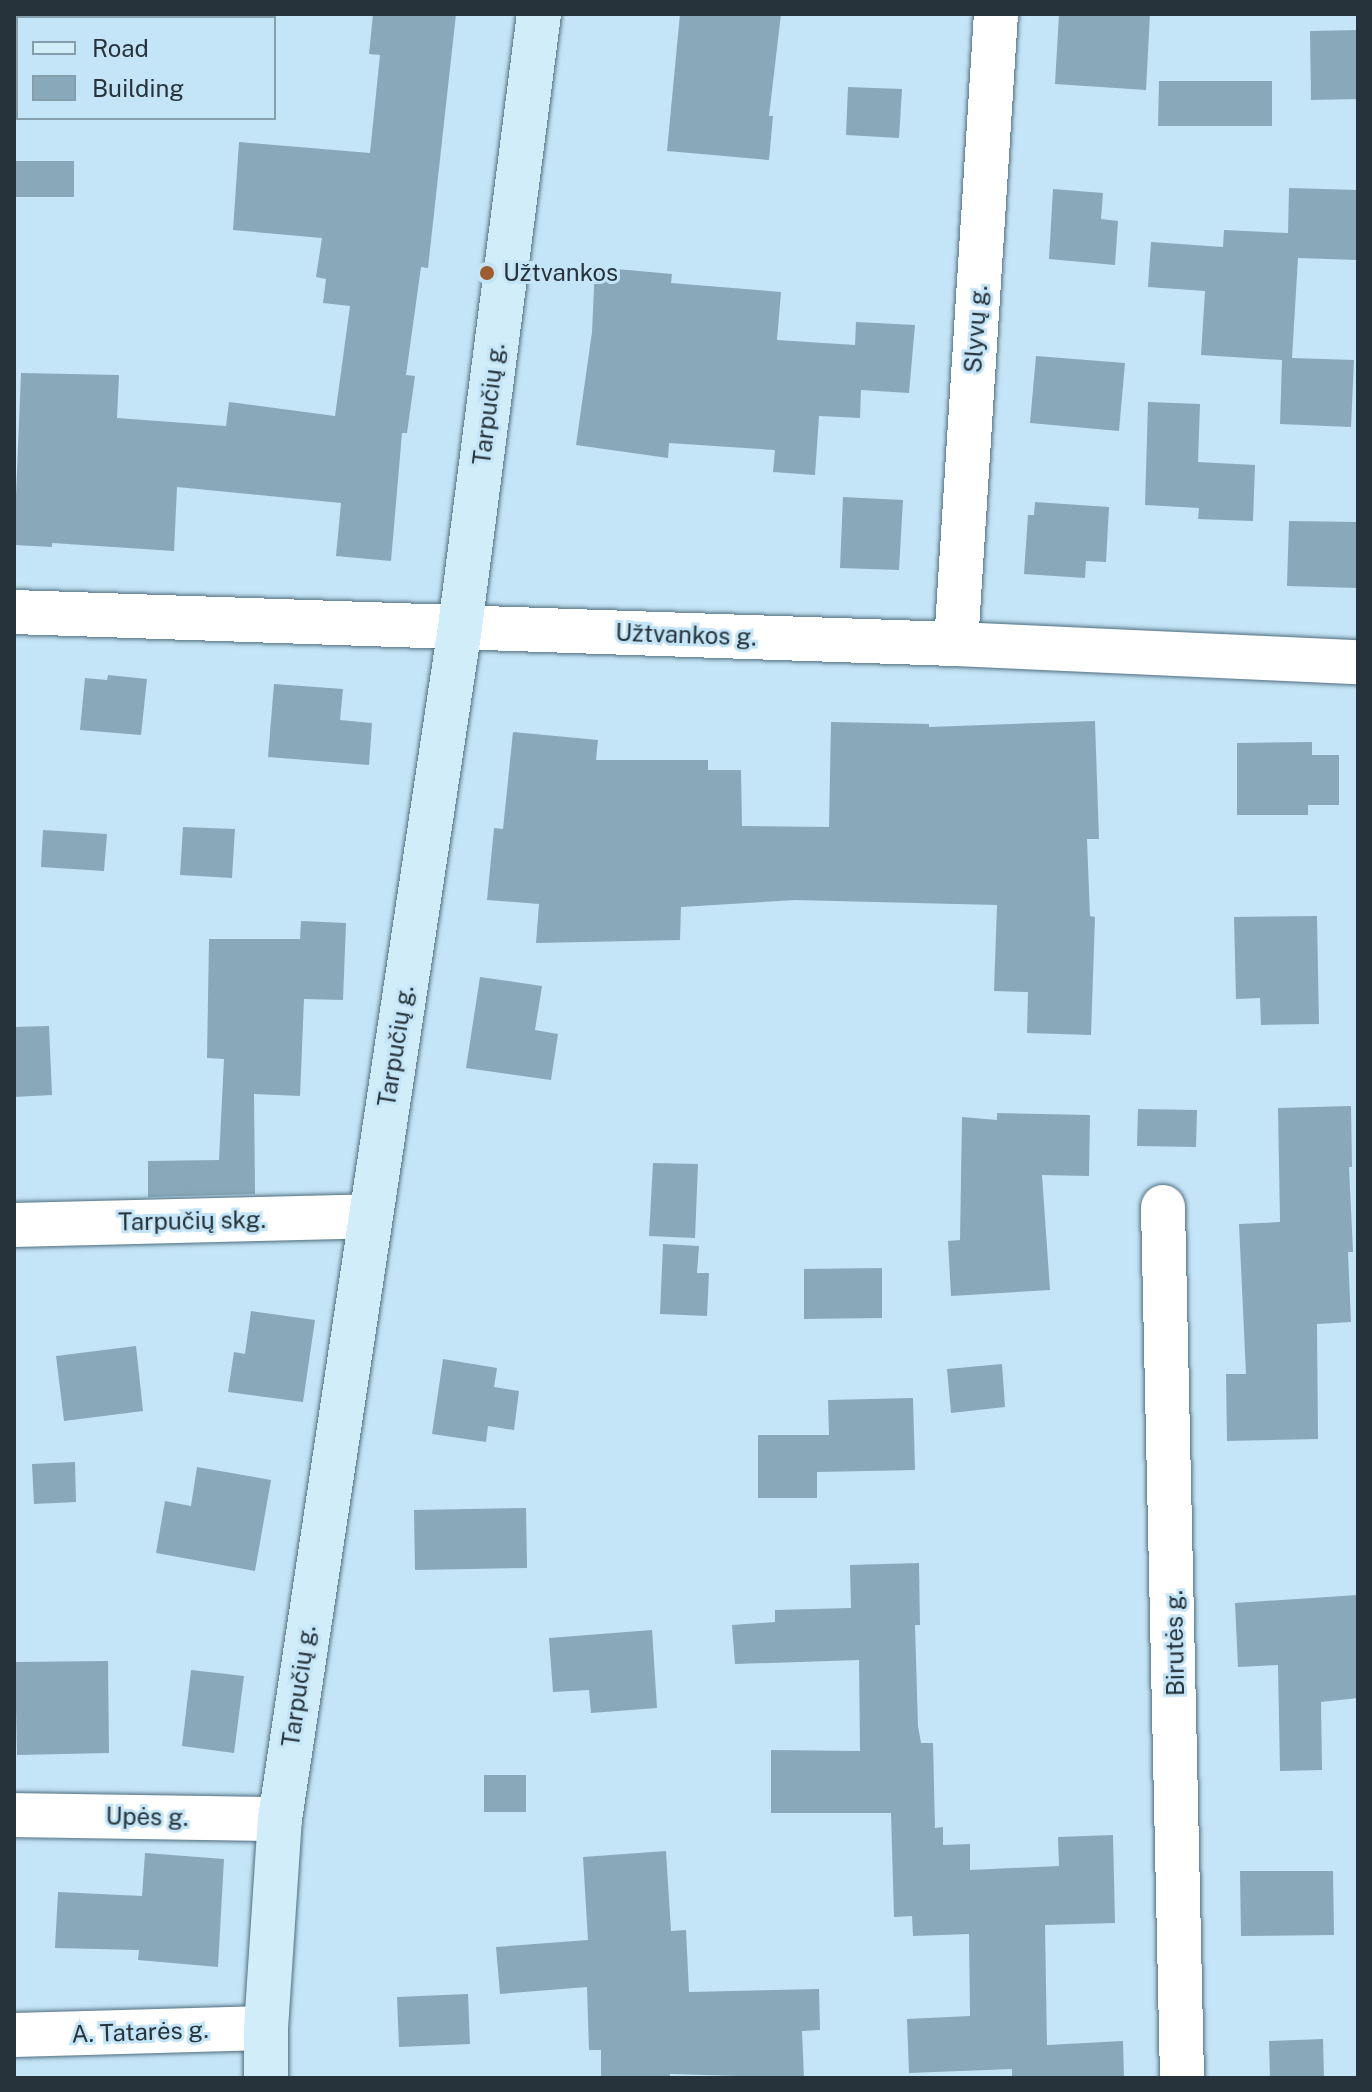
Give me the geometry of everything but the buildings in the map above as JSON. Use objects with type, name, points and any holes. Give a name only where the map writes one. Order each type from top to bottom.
[{"type":"main road","name":"Tarpučių g.","points":[[266,2078],[266,2028],[280,1819],[460,627],[539,14]]},
{"type":"street","name":"Slyvų g.","points":[[956,644],[996,14]]},
{"type":"street","name":"Užtvankos g.","points":[[14,612],[956,644],[1358,662]]},
{"type":"street","name":"Birutės g.","points":[[1163,1207],[1182,2078]]},
{"type":"street","name":"Tarpučių skg.","points":[[14,1225],[370,1216]]},
{"type":"street","name":"Upės g.","points":[[14,1815],[280,1819]]},
{"type":"street","name":"A. Tatarės g.","points":[[14,2035],[266,2028]]},
{"type":"place","name":"Užtvankos","points":[[487,273]]}]
